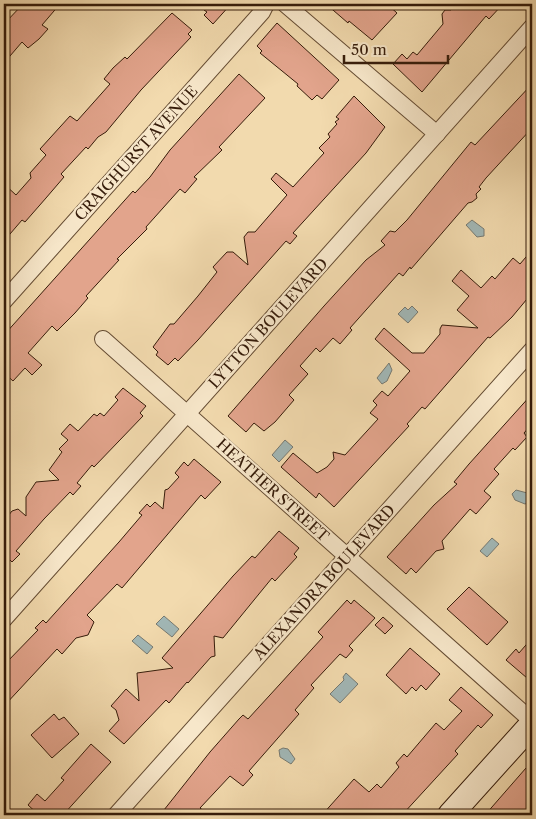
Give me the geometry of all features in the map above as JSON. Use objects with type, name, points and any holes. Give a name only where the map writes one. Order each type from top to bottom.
[{"type":"street","name":"CRAIGHURST AVENUE","points":[[4,301],[262,12],[266,4]]},
{"type":"street","points":[[285,4],[438,134]]},
{"type":"street","name":"LYTTON BOULEVARD","points":[[4,619],[532,27]]},
{"type":"street","name":"HEATHER STREET","points":[[104,339],[532,723]]},
{"type":"street","name":"ALEXANDRA BOULEVARD","points":[[116,815],[532,350]]},
{"type":"street","points":[[450,815],[532,723]]},
{"type":"shaded area","points":[[472,220],[484,229],[484,236],[477,237],[466,225]]},
{"type":"shaded area","points":[[412,306],[418,312],[408,323],[398,314],[405,307],[408,310]]},
{"type":"shaded area","points":[[389,363],[392,370],[387,381],[382,384],[377,378]]},
{"type":"shaded area","points":[[285,440],[293,447],[279,462],[272,455]]},
{"type":"shaded area","points":[[516,490],[531,494],[532,501],[525,504],[515,500],[512,494]]},
{"type":"shaded area","points":[[492,538],[499,544],[487,557],[480,551]]},
{"type":"shaded area","points":[[164,616],[179,629],[172,637],[156,624]]},
{"type":"shaded area","points":[[138,635],[153,647],[147,654],[132,641]]},
{"type":"shaded area","points":[[346,673],[358,684],[340,703],[330,694],[344,680],[343,677]]},
{"type":"shaded area","points":[[283,748],[288,749],[295,759],[291,764],[280,757],[279,750]]},
{"type":"building","points":[[23,4],[60,4],[42,25],[48,29],[39,39],[28,48],[22,42],[4,63],[4,24]]},
{"type":"building","points":[[210,4],[231,4],[213,24],[204,15],[207,12],[204,10]]},
{"type":"building","points":[[326,4],[387,4],[397,13],[372,40]]},
{"type":"building","points":[[456,4],[503,4],[489,19],[486,16],[422,92],[393,64],[402,54],[407,59],[413,52],[417,55],[443,24],[442,14],[445,10],[451,10]]},
{"type":"building","points":[[172,13],[192,30],[188,34],[191,37],[141,90],[106,132],[98,137],[88,149],[86,147],[61,174],[64,177],[25,222],[22,220],[4,241],[4,184],[16,195],[31,178],[30,173],[46,155],[40,149],[70,116],[77,121],[110,84],[104,79],[113,68],[125,57],[127,59]]},
{"type":"building","points":[[277,23],[339,80],[322,99],[317,95],[312,100],[297,86],[298,84],[260,53],[262,51],[257,46]]},
{"type":"building","points":[[239,74],[265,98],[219,147],[222,150],[194,177],[197,179],[185,193],[180,189],[146,227],[147,229],[117,259],[119,260],[86,296],[88,298],[75,313],[57,331],[52,326],[28,353],[42,365],[32,375],[25,368],[13,381],[4,373],[4,335],[133,191],[135,193],[150,177],[170,150]]},
{"type":"building","points":[[532,84],[532,128],[486,178],[479,187],[481,189],[476,194],[477,198],[468,203],[411,269],[410,267],[403,276],[399,273],[350,328],[352,330],[340,344],[333,338],[320,352],[316,348],[300,366],[308,374],[289,395],[294,400],[275,422],[264,431],[254,423],[246,432],[228,416],[366,260],[385,245],[381,241],[390,231],[395,232],[407,220],[471,142],[475,145]]},
{"type":"building","points":[[354,96],[385,127],[366,153],[293,233],[297,236],[290,244],[286,241],[198,340],[178,361],[175,358],[168,365],[156,355],[158,352],[153,347],[170,324],[174,324],[217,272],[213,267],[227,252],[233,252],[248,265],[244,237],[248,232],[255,232],[287,195],[271,179],[276,173],[293,187],[324,153],[319,148],[330,137],[328,134],[339,119],[336,117]]},
{"type":"building","points":[[532,250],[532,293],[512,317],[490,338],[488,337],[425,409],[422,407],[407,424],[409,426],[334,507],[319,493],[316,498],[281,467],[293,453],[317,473],[327,467],[334,459],[333,452],[345,455],[378,419],[370,413],[377,405],[373,401],[382,391],[388,396],[410,371],[375,339],[384,328],[412,353],[424,353],[440,334],[442,325],[478,328],[457,310],[469,296],[452,281],[461,270],[481,288],[492,276],[495,279],[513,258],[520,264]]},
{"type":"building","points":[[123,388],[146,406],[140,413],[143,416],[94,467],[92,465],[77,483],[81,486],[73,495],[70,492],[16,551],[20,554],[12,562],[9,559],[4,565],[4,521],[12,511],[18,509],[26,516],[26,497],[36,482],[59,480],[49,470],[62,452],[59,449],[68,440],[61,434],[70,424],[78,431],[94,414],[97,416],[100,413],[104,416],[118,400],[115,397]]},
{"type":"building","points":[[532,394],[532,424],[524,433],[527,437],[515,450],[513,448],[494,469],[499,474],[484,491],[491,497],[476,514],[470,509],[442,541],[444,549],[436,551],[416,573],[411,568],[406,574],[387,557],[434,505],[457,484],[454,482]]},
{"type":"building","points":[[194,459],[221,482],[205,499],[201,495],[122,588],[117,584],[87,615],[94,622],[88,635],[76,638],[62,654],[57,649],[4,706],[4,665],[38,630],[35,628],[43,620],[46,623],[119,542],[142,515],[139,513],[147,504],[150,507],[155,502],[163,509],[165,490],[179,477],[175,473],[184,462],[188,466]]},
{"type":"building","points":[[279,531],[299,548],[294,554],[297,557],[275,581],[272,578],[223,638],[214,636],[215,656],[211,657],[169,703],[166,700],[124,744],[109,731],[119,720],[116,710],[111,706],[126,689],[139,701],[137,673],[173,668],[162,658],[233,576],[252,556],[255,558]]},
{"type":"building","points":[[469,587],[508,622],[487,645],[447,609]]},
{"type":"building","points":[[347,600],[351,604],[354,600],[375,618],[349,646],[353,650],[346,658],[340,654],[311,685],[314,688],[295,710],[299,714],[249,771],[253,775],[243,786],[230,776],[200,808],[209,815],[160,815],[239,719],[243,715],[248,719],[323,637],[318,632]]},
{"type":"building","points":[[383,617],[393,626],[385,634],[375,625]]},
{"type":"building","points":[[532,638],[532,672],[527,678],[506,660],[516,649],[519,653]]},
{"type":"building","points":[[410,648],[440,674],[426,690],[421,685],[416,691],[412,687],[406,694],[386,675]]},
{"type":"building","points":[[461,687],[493,715],[481,728],[478,725],[455,751],[458,754],[402,815],[354,815],[349,811],[345,815],[322,815],[354,779],[369,792],[377,784],[381,788],[399,767],[396,763],[404,754],[407,757],[436,723],[444,730],[462,711],[449,700]]},
{"type":"building","points":[[54,714],[59,720],[64,717],[79,734],[52,758],[31,735]]},
{"type":"building","points":[[91,744],[111,762],[63,815],[39,815],[28,805],[37,794],[45,801],[64,780],[61,778]]},
{"type":"building","points":[[526,768],[532,774],[532,815],[528,811],[525,815],[485,815]]}]
